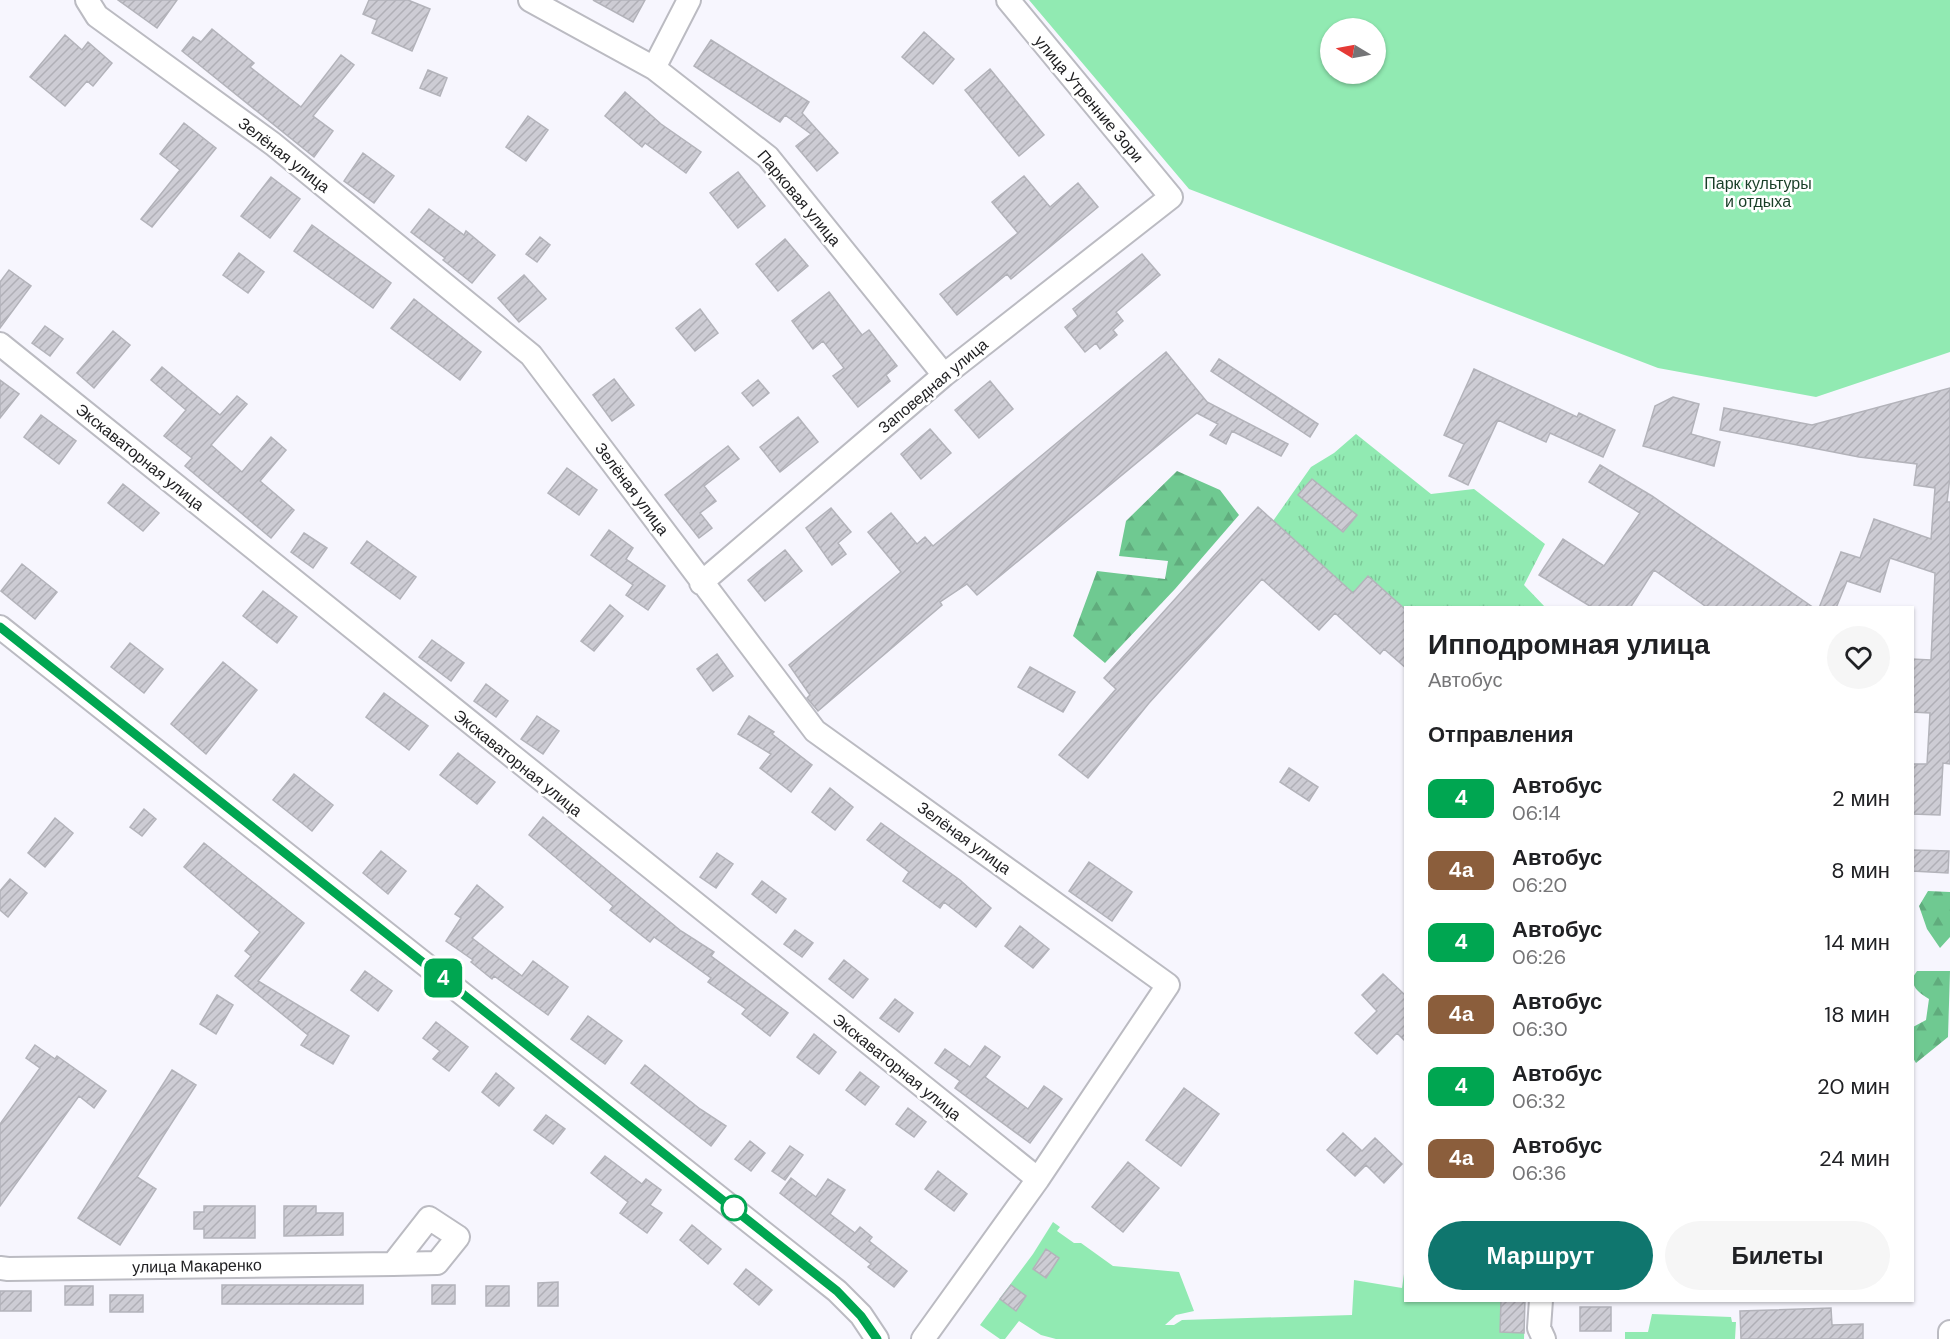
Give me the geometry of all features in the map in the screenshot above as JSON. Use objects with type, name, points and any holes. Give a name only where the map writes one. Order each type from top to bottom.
[{"type":"street","name":"Зелёная улица","points":[[87,0],[98,16],[273,144],[531,355],[815,731],[1168,985],[1038,1179]]},
{"type":"street","name":"Парковая улица","points":[[530,0],[654,68],[768,157],[944,375]]},
{"type":"street","points":[[654,68],[689,0]]},
{"type":"street","name":"улица Утренние Зори","points":[[1008,0],[1171,197]]},
{"type":"street","name":"Заповедная улица","points":[[701,583],[944,375],[1171,197]]},
{"type":"street","name":"Экскаваторная улица","points":[[0,344],[1038,1179]]},
{"type":"street","points":[[0,627],[627,1122],[837,1291],[861,1316],[877,1339]]},
{"type":"street","points":[[923,1339],[1038,1179]]},
{"type":"street","name":"улица Макаренко","points":[[0,1268],[393,1264]]},
{"type":"street","points":[[1541,1302],[1539,1328],[1544,1339]]},
{"type":"street","points":[[1950,1332],[1950,1339]]},
{"type":"green space","name":"Парк культуры и отдыха","points":[[1029,0],[1950,0],[1950,352],[1816,397],[1658,368],[1189,189]]},
{"type":"green space","points":[[1356,434],[1431,494],[1474,489],[1545,544],[1524,585],[1544,606],[1404,606],[1404,609],[1368,576],[1353,593],[1273,521],[1311,467],[1334,453]]},
{"type":"green space","points":[[1177,471],[1220,490],[1239,515],[1175,589],[1105,663],[1073,636],[1097,571],[1165,579],[1168,561],[1119,556],[1126,521]]},
{"type":"green space","points":[[1928,891],[1950,892],[1950,937],[1940,948],[1927,929],[1919,906]]},
{"type":"green space","points":[[1917,971],[1950,971],[1948,1037],[1916,1063],[1914,1060],[1914,1026],[1926,1020],[1929,999],[1917,990],[1914,985],[1914,976]]},
{"type":"green space","points":[[1053,1222],[1060,1227],[1057,1231],[1074,1243],[1081,1243],[1113,1266],[1179,1272],[1194,1311],[1176,1315],[1165,1325],[1174,1325],[1182,1320],[1352,1315],[1354,1280],[1402,1288],[1404,1274],[1404,1302],[1525,1302],[1524,1339],[1056,1339],[1041,1335],[1019,1321],[1005,1339],[1000,1339],[980,1325],[1033,1254]]},
{"type":"green space","points":[[1652,1314],[1731,1317],[1732,1322],[1736,1322],[1735,1339],[1625,1339],[1625,1332],[1648,1332]]},
{"type":"building","points":[[118,0],[177,0],[157,28]]},
{"type":"building","points":[[369,0],[408,0],[430,9],[412,51],[372,33],[377,20],[363,14]]},
{"type":"building","points":[[593,0],[645,0],[633,22]]},
{"type":"building","points":[[212,29],[254,63],[250,67],[301,107],[341,55],[354,65],[313,116],[333,131],[314,157],[182,51],[193,37],[201,42]]},
{"type":"building","points":[[924,32],[954,59],[933,84],[902,57]]},
{"type":"building","points":[[65,35],[82,50],[88,42],[112,63],[93,86],[87,81],[65,106],[30,77]]},
{"type":"building","points":[[711,40],[809,102],[802,113],[838,153],[817,171],[796,146],[811,134],[785,115],[780,122],[694,66]]},
{"type":"building","points":[[990,69],[1044,135],[1019,156],[965,90]]},
{"type":"building","points":[[428,70],[447,78],[440,96],[420,88]]},
{"type":"building","points":[[625,92],[661,124],[701,152],[686,173],[645,143],[642,147],[605,116]]},
{"type":"building","points":[[528,116],[548,130],[526,161],[506,147]]},
{"type":"building","points":[[184,123],[216,148],[152,227],[141,219],[180,170],[160,154]]},
{"type":"building","points":[[363,153],[394,176],[374,203],[344,181]]},
{"type":"building","points":[[738,172],[765,206],[738,228],[710,193]]},
{"type":"building","points":[[1024,176],[1050,207],[1078,183],[1098,207],[1011,279],[1007,274],[957,315],[940,294],[1018,233],[992,202]]},
{"type":"building","points":[[271,177],[300,199],[270,238],[241,216]]},
{"type":"building","points":[[429,209],[464,235],[466,231],[495,255],[472,283],[443,260],[445,258],[411,232]]},
{"type":"building","points":[[312,225],[391,283],[373,308],[294,251]]},
{"type":"building","points":[[540,237],[550,245],[537,262],[526,254]]},
{"type":"building","points":[[785,239],[808,266],[778,291],[756,264]]},
{"type":"building","points":[[239,253],[264,272],[248,293],[223,275]]},
{"type":"building","points":[[1142,254],[1160,275],[1116,312],[1123,321],[1113,330],[1117,335],[1100,349],[1096,343],[1085,352],[1065,327],[1078,316],[1073,309]]},
{"type":"building","points":[[9,270],[31,286],[0,328],[0,282]]},
{"type":"building","points":[[524,275],[546,299],[519,322],[498,298]]},
{"type":"building","points":[[829,292],[862,335],[869,330],[897,366],[886,375],[890,381],[858,407],[833,376],[844,368],[823,341],[813,349],[792,321]]},
{"type":"building","points":[[414,299],[481,352],[460,380],[391,328]]},
{"type":"building","points":[[700,309],[718,333],[695,351],[676,328]]},
{"type":"building","points":[[45,326],[63,339],[50,356],[32,343]]},
{"type":"building","points":[[113,331],[130,345],[94,388],[77,373]]},
{"type":"building","points":[[1166,352],[1207,402],[1288,444],[1281,456],[1232,431],[1226,444],[1210,435],[1218,424],[1197,413],[977,595],[967,584],[940,602],[942,605],[818,711],[807,698],[810,695],[789,665],[901,572],[868,532],[891,513],[917,544],[925,537],[933,546]]},
{"type":"building","points":[[1219,359],[1318,424],[1310,437],[1211,371]]},
{"type":"building","points":[[162,367],[220,415],[237,396],[247,404],[211,445],[242,472],[271,437],[286,450],[260,481],[294,510],[271,538],[185,466],[192,458],[164,436],[186,410],[151,380]]},
{"type":"building","points":[[1474,369],[1577,417],[1579,413],[1615,430],[1603,457],[1550,433],[1546,442],[1498,420],[1468,485],[1449,476],[1464,444],[1444,435]]},
{"type":"building","points":[[614,379],[634,405],[612,421],[593,395]]},
{"type":"building","points":[[0,380],[19,394],[0,418]]},
{"type":"building","points":[[758,380],[769,393],[753,406],[742,393]]},
{"type":"building","points":[[990,381],[1013,409],[979,438],[955,410]]},
{"type":"building","points":[[1950,388],[1950,477],[1947,502],[1950,502],[1950,764],[1943,763],[1940,815],[1914,814],[1914,764],[1927,764],[1930,713],[1914,712],[1914,659],[1931,660],[1935,573],[1890,558],[1880,592],[1847,581],[1837,606],[1820,606],[1841,552],[1860,558],[1874,519],[1931,539],[1935,488],[1914,485],[1917,464],[1859,457],[1720,430],[1724,408],[1812,425]]},
{"type":"building","points":[[1673,397],[1699,404],[1691,434],[1720,442],[1714,466],[1643,446],[1655,406]]},
{"type":"building","points":[[41,415],[76,441],[59,464],[24,437]]},
{"type":"building","points":[[798,417],[818,442],[780,472],[760,447]]},
{"type":"building","points":[[930,429],[951,453],[921,479],[901,454]]},
{"type":"building","points":[[728,446],[739,459],[704,486],[716,501],[700,513],[712,528],[699,538],[665,495]]},
{"type":"building","points":[[1600,465],[1652,496],[1811,606],[1705,606],[1654,570],[1631,606],[1590,606],[1539,575],[1563,539],[1604,566],[1640,513],[1589,482]]},
{"type":"building","points":[[567,468],[597,490],[579,515],[548,493]]},
{"type":"building","points":[[1312,479],[1357,515],[1343,532],[1298,495]]},
{"type":"building","points":[[123,484],[159,513],[143,531],[108,503]]},
{"type":"building","points":[[1258,507],[1353,593],[1368,576],[1404,608],[1404,666],[1384,649],[1380,654],[1335,613],[1319,630],[1262,579],[1149,703],[1088,778],[1059,755],[1116,689],[1104,678]]},
{"type":"building","points":[[831,508],[851,532],[838,543],[846,554],[832,565],[806,528]]},
{"type":"building","points":[[609,530],[633,548],[626,559],[665,586],[648,610],[626,595],[633,585],[591,555]]},
{"type":"building","points":[[304,533],[327,548],[313,568],[291,552]]},
{"type":"building","points":[[367,541],[416,577],[400,599],[351,563]]},
{"type":"building","points":[[785,550],[802,571],[765,601],[748,580]]},
{"type":"building","points":[[22,564],[57,592],[35,619],[1,591]]},
{"type":"building","points":[[263,591],[297,617],[277,643],[243,616]]},
{"type":"building","points":[[610,605],[623,616],[594,651],[581,641]]},
{"type":"building","points":[[432,640],[464,663],[451,681],[419,657]]},
{"type":"building","points":[[130,643],[163,669],[144,693],[111,667]]},
{"type":"building","points":[[717,654],[733,676],[713,691],[697,669]]},
{"type":"building","points":[[223,662],[257,690],[206,754],[171,724]]},
{"type":"building","points":[[1030,667],[1075,692],[1063,712],[1018,687]]},
{"type":"building","points":[[486,684],[508,701],[496,717],[474,701]]},
{"type":"building","points":[[384,693],[428,726],[409,750],[366,717]]},
{"type":"building","points":[[537,716],[559,731],[543,754],[521,739]]},
{"type":"building","points":[[749,716],[774,732],[772,734],[812,765],[791,792],[760,768],[771,754],[738,734]]},
{"type":"building","points":[[458,753],[495,782],[477,804],[440,775]]},
{"type":"building","points":[[1289,768],[1318,787],[1309,801],[1280,782]]},
{"type":"building","points":[[294,774],[333,805],[312,831],[273,800]]},
{"type":"building","points":[[830,788],[853,807],[835,830],[812,812]]},
{"type":"building","points":[[144,809],[156,819],[142,836],[130,827]]},
{"type":"building","points":[[543,817],[681,931],[714,952],[711,956],[788,1013],[770,1036],[742,1014],[746,1009],[708,982],[711,978],[654,937],[650,942],[610,910],[613,906],[529,835]]},
{"type":"building","points":[[55,818],[73,833],[45,867],[28,853]]},
{"type":"building","points":[[881,823],[960,880],[991,908],[976,927],[944,902],[940,908],[903,881],[909,872],[867,840]]},
{"type":"building","points":[[204,843],[304,923],[258,981],[349,1036],[333,1064],[301,1045],[308,1035],[235,976],[251,956],[245,951],[260,932],[184,867]]},
{"type":"building","points":[[1914,850],[1949,851],[1948,873],[1914,871]]},
{"type":"building","points":[[381,851],[406,871],[388,894],[363,873]]},
{"type":"building","points":[[717,853],[733,864],[716,888],[700,877]]},
{"type":"building","points":[[1089,862],[1132,892],[1112,921],[1069,891]]},
{"type":"building","points":[[10,879],[27,893],[8,917],[0,910],[0,891]]},
{"type":"building","points":[[762,881],[786,899],[776,913],[752,894]]},
{"type":"building","points":[[477,885],[503,907],[472,938],[522,976],[533,961],[568,987],[548,1015],[494,976],[492,979],[471,962],[473,960],[446,941],[461,918],[455,914]]},
{"type":"building","points":[[1020,926],[1049,949],[1033,968],[1005,946]]},
{"type":"building","points":[[795,930],[813,943],[802,957],[784,944]]},
{"type":"building","points":[[844,960],[868,979],[853,998],[829,979]]},
{"type":"building","points":[[365,971],[392,991],[378,1011],[351,990]]},
{"type":"building","points":[[1383,974],[1404,994],[1404,1040],[1397,1033],[1377,1054],[1355,1033],[1377,1011],[1362,995]]},
{"type":"building","points":[[217,995],[233,1005],[216,1034],[200,1024]]},
{"type":"building","points":[[895,999],[913,1013],[899,1032],[880,1018]]},
{"type":"building","points":[[588,1016],[622,1041],[605,1064],[571,1039]]},
{"type":"building","points":[[436,1022],[468,1047],[449,1071],[433,1059],[440,1051],[423,1038]]},
{"type":"building","points":[[814,1034],[836,1052],[819,1074],[797,1057]]},
{"type":"building","points":[[35,1045],[55,1059],[57,1056],[106,1091],[94,1108],[79,1096],[0,1206],[0,1124],[40,1068],[26,1058]]},
{"type":"building","points":[[985,1046],[1000,1057],[985,1077],[1028,1109],[1044,1086],[1062,1099],[1030,1143],[955,1088],[960,1081],[935,1063],[945,1049],[970,1067]]},
{"type":"building","points":[[645,1065],[700,1109],[726,1126],[711,1146],[631,1083]]},
{"type":"building","points":[[172,1070],[196,1085],[137,1177],[156,1189],[120,1245],[78,1218]]},
{"type":"building","points":[[860,1072],[879,1087],[865,1105],[846,1090]]},
{"type":"building","points":[[496,1073],[514,1088],[499,1106],[482,1092]]},
{"type":"building","points":[[1184,1088],[1219,1114],[1181,1166],[1146,1140]]},
{"type":"building","points":[[908,1108],[926,1122],[914,1137],[896,1124]]},
{"type":"building","points":[[546,1115],[565,1129],[553,1144],[534,1130]]},
{"type":"building","points":[[1343,1133],[1362,1151],[1375,1138],[1402,1164],[1384,1183],[1366,1165],[1355,1176],[1327,1150]]},
{"type":"building","points":[[750,1141],[765,1153],[751,1171],[735,1159]]},
{"type":"building","points":[[790,1146],[803,1155],[785,1180],[772,1171]]},
{"type":"building","points":[[605,1156],[642,1184],[646,1179],[661,1190],[650,1205],[662,1213],[647,1233],[620,1213],[628,1202],[591,1173]]},
{"type":"building","points":[[1128,1162],[1159,1188],[1123,1232],[1092,1207]]},
{"type":"building","points":[[938,1171],[967,1194],[954,1211],[925,1189]]},
{"type":"building","points":[[791,1178],[816,1197],[828,1179],[845,1190],[830,1214],[855,1233],[860,1227],[872,1237],[869,1241],[907,1271],[894,1287],[868,1267],[871,1264],[780,1193]]},
{"type":"building","points":[[204,1206],[255,1206],[255,1238],[204,1238],[204,1229],[194,1229],[194,1212],[204,1212]]},
{"type":"building","points":[[284,1206],[316,1206],[316,1213],[343,1213],[343,1235],[284,1236]]},
{"type":"building","points":[[692,1225],[721,1249],[708,1264],[680,1240]]},
{"type":"building","points":[[1046,1249],[1059,1258],[1046,1278],[1033,1269]]},
{"type":"building","points":[[746,1269],[772,1290],[759,1305],[734,1284]]},
{"type":"building","points":[[558,1282],[558,1306],[538,1306],[538,1283]]},
{"type":"building","points":[[222,1285],[363,1285],[363,1304],[222,1304]]},
{"type":"building","points":[[432,1285],[455,1285],[455,1304],[432,1304]]},
{"type":"building","points":[[1011,1285],[1026,1296],[1016,1311],[1000,1299]]},
{"type":"building","points":[[65,1286],[93,1286],[93,1305],[65,1305]]},
{"type":"building","points":[[486,1286],[509,1286],[509,1306],[486,1306]]},
{"type":"building","points":[[0,1291],[31,1291],[31,1311],[0,1311]]},
{"type":"building","points":[[110,1295],[143,1295],[143,1312],[110,1312]]},
{"type":"building","points":[[1501,1302],[1525,1302],[1524,1333],[1500,1332]]},
{"type":"building","points":[[1580,1307],[1611,1307],[1611,1331],[1580,1331]]},
{"type":"building","points":[[1831,1308],[1832,1325],[1863,1324],[1863,1339],[1741,1339],[1740,1311]]},
{"type":"bus line","name":"4","points":[[0,627],[301,867],[627,1122],[837,1291],[861,1316],[877,1339]]}]
